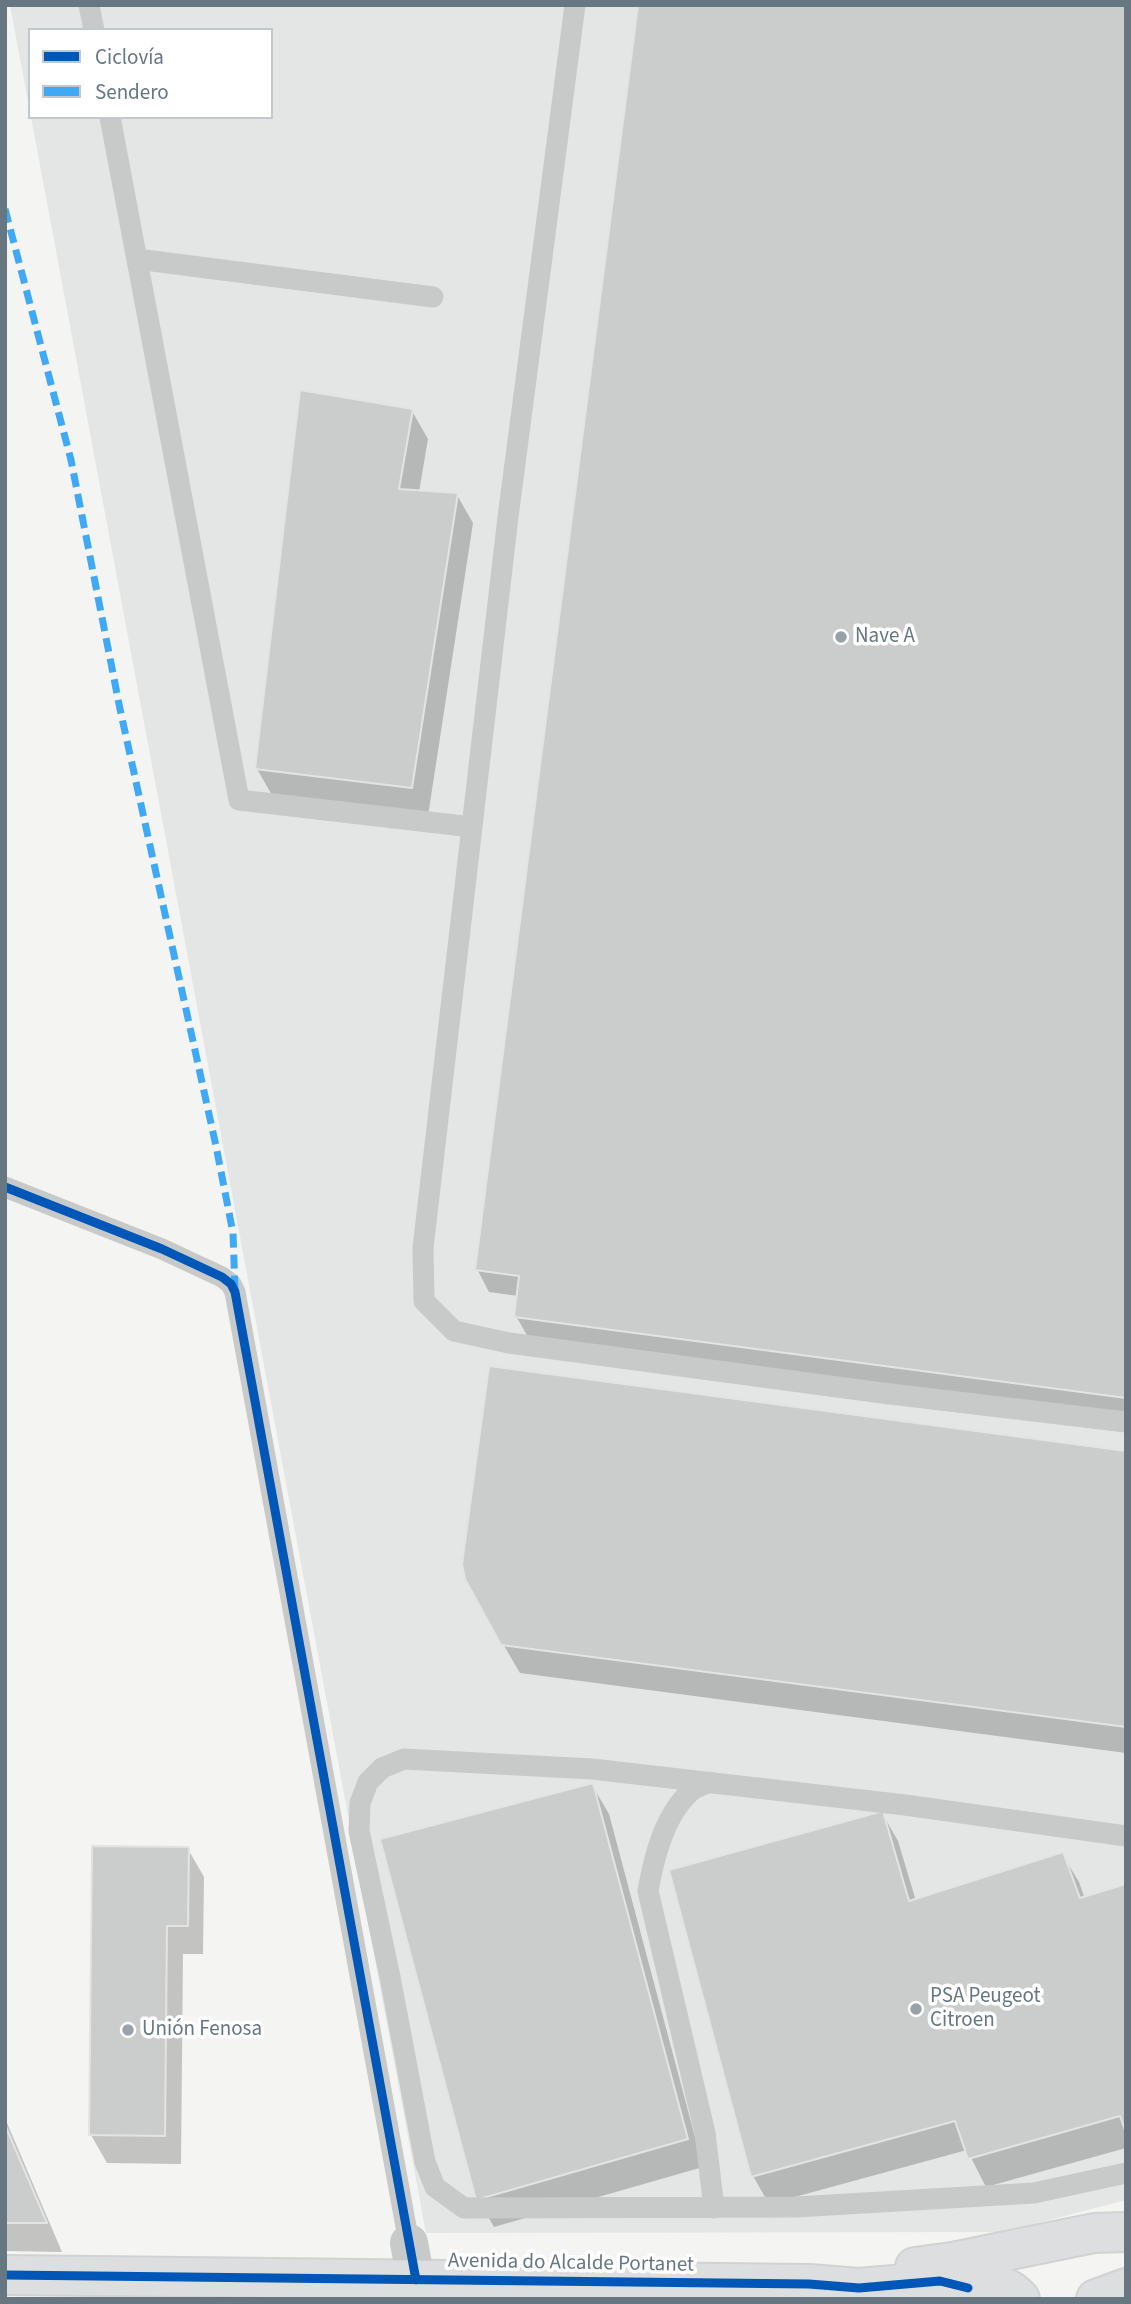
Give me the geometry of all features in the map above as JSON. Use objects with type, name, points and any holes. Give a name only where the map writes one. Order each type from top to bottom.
[{"type":"main road","points":[[809,2284],[952,2262],[1094,2233],[1125,2232]]},
{"type":"main road","points":[[984,2292],[1014,2269],[1106,2248],[1125,2232]]},
{"type":"main road","name":"Avenida do Alcalde Portanet","points":[[5,2275],[412,2261],[859,2288],[940,2281],[984,2292]]},
{"type":"main road","points":[[1096,2299],[1126,2288]]},
{"type":"lane","points":[[89,5],[94,28]]},
{"type":"lane","points":[[575,5],[472,827],[423,1248],[424,1301],[454,1331],[509,1343],[882,1393],[1126,1422]]},
{"type":"lane","points":[[110,119],[239,800],[472,827]]},
{"type":"lane","points":[[137,259],[433,297]]},
{"type":"lane","points":[[5,1187],[162,1249],[222,1277],[235,1292],[412,2261]]},
{"type":"lane","points":[[1126,1836],[905,1805],[592,1769],[404,1759],[382,1768],[368,1782],[360,1803],[359,1831],[425,2162],[435,2187],[464,2208],[796,2207],[1034,2193],[1126,2172]]},
{"type":"lane","points":[[710,1782],[692,1790],[673,1814],[654,1857],[648,1891],[705,2133],[714,2208]]},
{"type":"shaded area","points":[[10,5],[1126,5],[1126,2200],[1004,2232],[426,2233],[31,119],[273,119],[273,28],[28,28],[28,101]]},
{"type":"building","name":"Nave A","points":[[638,5],[1126,5],[1126,1398],[514,1317],[519,1276],[475,1270]]},
{"type":"building","points":[[300,390],[413,409],[399,489],[458,493],[412,788],[255,769]]},
{"type":"building","points":[[489,1366],[1126,1451],[1126,1727],[501,1645],[465,1579],[462,1564]]},
{"type":"building","points":[[593,1783],[688,2139],[476,2200],[380,1839]]},
{"type":"building","name":"PSA Peugeot Citroen","points":[[883,1811],[909,1901],[1063,1852],[1080,1898],[1126,1884],[1126,2133],[1120,2116],[968,2159],[955,2121],[751,2177],[669,1870]]},
{"type":"building","name":"Unión Fenosa","points":[[92,1846],[189,1847],[188,1926],[167,1926],[165,2136],[89,2135]]},
{"type":"building","points":[[5,2125],[47,2223],[5,2223]]},
{"type":"marked path","points":[[5,209],[71,460],[120,709],[216,1146],[233,1233],[235,1290]]},
{"type":"cycle path","points":[[5,1187],[162,1249],[222,1277],[231,1284],[235,1292],[416,2280]]},
{"type":"cycle path","points":[[5,2275],[809,2284],[859,2288],[940,2281],[968,2288]]},
{"type":"place","name":"Nave A","points":[[841,637]]},
{"type":"place","name":"PSA Peugeot Citroen","points":[[916,2009]]},
{"type":"place","name":"Unión Fenosa","points":[[128,2030]]}]
